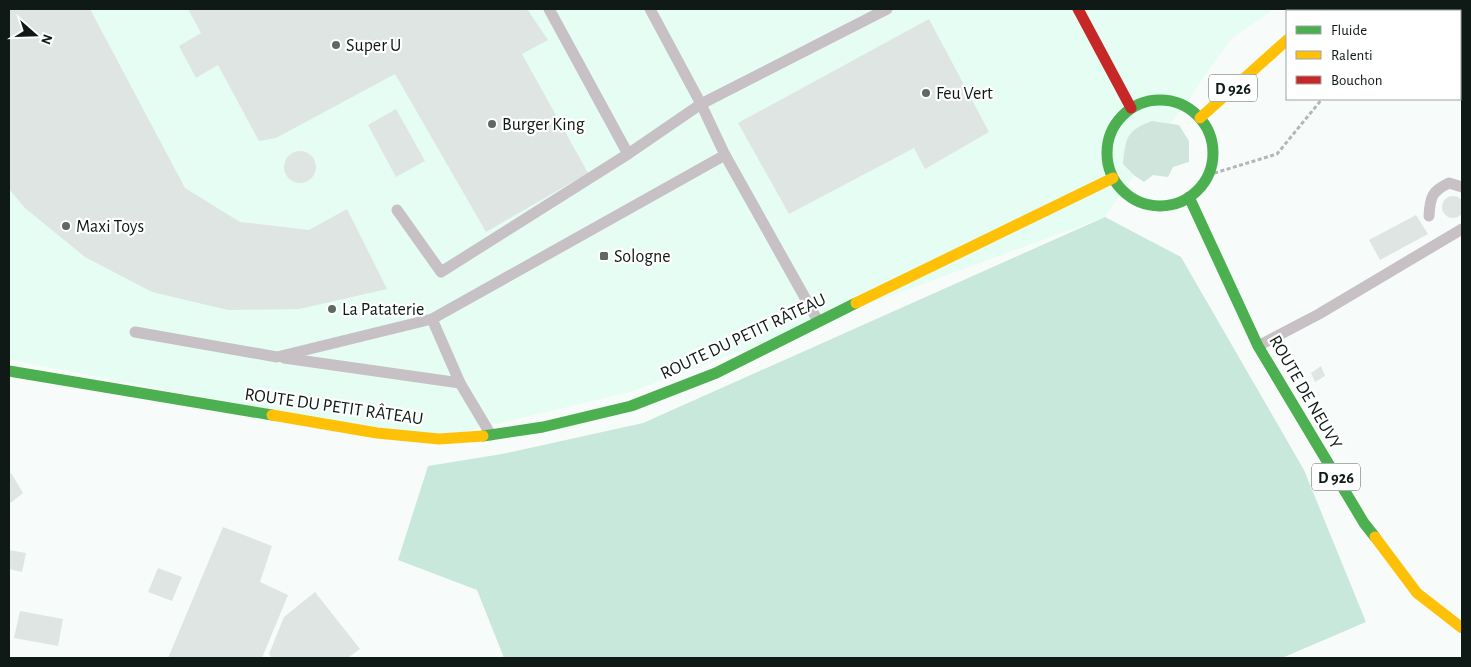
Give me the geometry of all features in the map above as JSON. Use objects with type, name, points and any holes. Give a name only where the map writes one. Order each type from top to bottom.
[{"type":"street","points":[[1078,9],[1131,108]]},
{"type":"street","name":"D 926","points":[[1200,118],[1286,41]]},
{"type":"street","points":[[1160,99],[1175,102],[1189,108],[1200,118],[1208,131],[1212,145],[1212,160],[1208,175],[1200,187],[1188,197],[1173,204],[1155,205],[1138,201],[1124,192],[1113,178],[1108,163],[1107,147],[1111,132],[1119,119],[1131,108],[1145,102],[1160,99]]},
{"type":"street","name":"ROUTE DU PETIT RÂTEAU","points":[[9,371],[377,433],[439,439],[491,436],[543,427],[632,406],[716,372],[1113,178]]},
{"type":"street","name":"ROUTE DE NEUVY","points":[[1188,197],[1258,346],[1364,523],[1417,593],[1462,628]]},
{"type":"lane","points":[[549,9],[628,154]]},
{"type":"lane","points":[[650,9],[701,104],[725,155],[818,321]]},
{"type":"lane","points":[[862,9],[868,20]]},
{"type":"lane","points":[[397,210],[441,272],[628,154],[701,104],[887,9]]},
{"type":"lane","points":[[277,357],[432,319],[725,155]]},
{"type":"lane","points":[[1428,216],[1430,202],[1437,189],[1449,183],[1462,187]]},
{"type":"lane","points":[[1258,346],[1319,314],[1462,229]]},
{"type":"lane","points":[[432,319],[460,384],[491,436]]},
{"type":"lane","points":[[135,332],[277,357],[460,384]]},
{"type":"path","points":[[1208,175],[1277,154],[1321,100]]},
{"type":"shaded area","points":[[9,9],[1274,9],[1231,39],[1105,217],[630,392],[430,440],[9,360]]},
{"type":"shaded area","points":[[1152,121],[1179,125],[1189,141],[1189,162],[1173,167],[1168,177],[1153,175],[1144,182],[1123,164],[1124,155],[1127,141],[1132,132]]},
{"type":"shaded area","points":[[1105,217],[1181,257],[1304,470],[1366,622],[1282,658],[504,658],[477,590],[398,560],[428,466],[502,454],[643,423]]},
{"type":"building","points":[[9,9],[90,9],[185,188],[240,222],[309,230],[347,209],[387,289],[299,309],[228,310],[152,292],[85,257],[25,208],[9,189]]},
{"type":"building","points":[[188,9],[527,9],[548,40],[522,54],[588,173],[486,232],[395,74],[276,138],[259,141],[218,65],[196,78],[179,46],[201,33]]},
{"type":"building","points":[[929,19],[989,132],[925,169],[914,148],[789,214],[738,123]]},
{"type":"building","points":[[396,109],[425,161],[396,177],[368,125]]},
{"type":"building","points":[[300,151],[306,152],[311,156],[315,161],[315,173],[311,178],[306,182],[300,183],[294,182],[289,178],[285,173],[284,167],[285,161],[289,156],[294,152]]},
{"type":"building","points":[[1453,196],[1461,199],[1464,207],[1461,215],[1453,218],[1445,215],[1442,207],[1445,199]]},
{"type":"building","points":[[1416,215],[1428,234],[1380,260],[1369,240]]},
{"type":"building","points":[[1321,366],[1325,376],[1315,382],[1311,373]]},
{"type":"building","points":[[11,473],[23,493],[9,504],[9,474]]},
{"type":"building","points":[[223,527],[272,546],[260,582],[288,595],[262,658],[168,658]]},
{"type":"building","points":[[9,550],[26,553],[22,572],[9,569]]},
{"type":"building","points":[[158,568],[182,577],[172,601],[148,592]]},
{"type":"building","points":[[315,592],[360,649],[350,658],[272,658],[269,654],[284,617]]},
{"type":"building","points":[[20,611],[63,619],[58,646],[14,638]]},
{"type":"traffic: fast","points":[[1160,100],[1180,104],[1197,116],[1209,133],[1213,153],[1209,173],[1197,190],[1180,202],[1160,206],[1140,202],[1123,190],[1111,173],[1107,153],[1111,133],[1123,116],[1140,104],[1160,100]]},
{"type":"traffic: fast","points":[[1189,197],[1258,346],[1364,523],[1375,537]]},
{"type":"traffic: fast","points":[[483,436],[543,427],[631,406],[716,373],[856,303]]},
{"type":"traffic: fast","points":[[9,371],[272,415]]},
{"type":"traffic: slow","points":[[1200,118],[1286,41]]},
{"type":"traffic: slow","points":[[856,303],[1113,178]]},
{"type":"traffic: slow","points":[[272,415],[377,433],[439,439],[483,436]]},
{"type":"traffic: slow","points":[[1375,537],[1417,593],[1462,628]]},
{"type":"traffic: jam","points":[[1078,9],[1131,108]]},
{"type":"place","name":"Super U","points":[[336,45]]},
{"type":"place","name":"Feu Vert","points":[[926,93]]},
{"type":"place","name":"Burger King","points":[[492,124]]},
{"type":"place","name":"Maxi Toys","points":[[66,226]]},
{"type":"place","name":"Sologne","points":[[604,256]]},
{"type":"place","name":"La Pataterie","points":[[332,309]]}]
